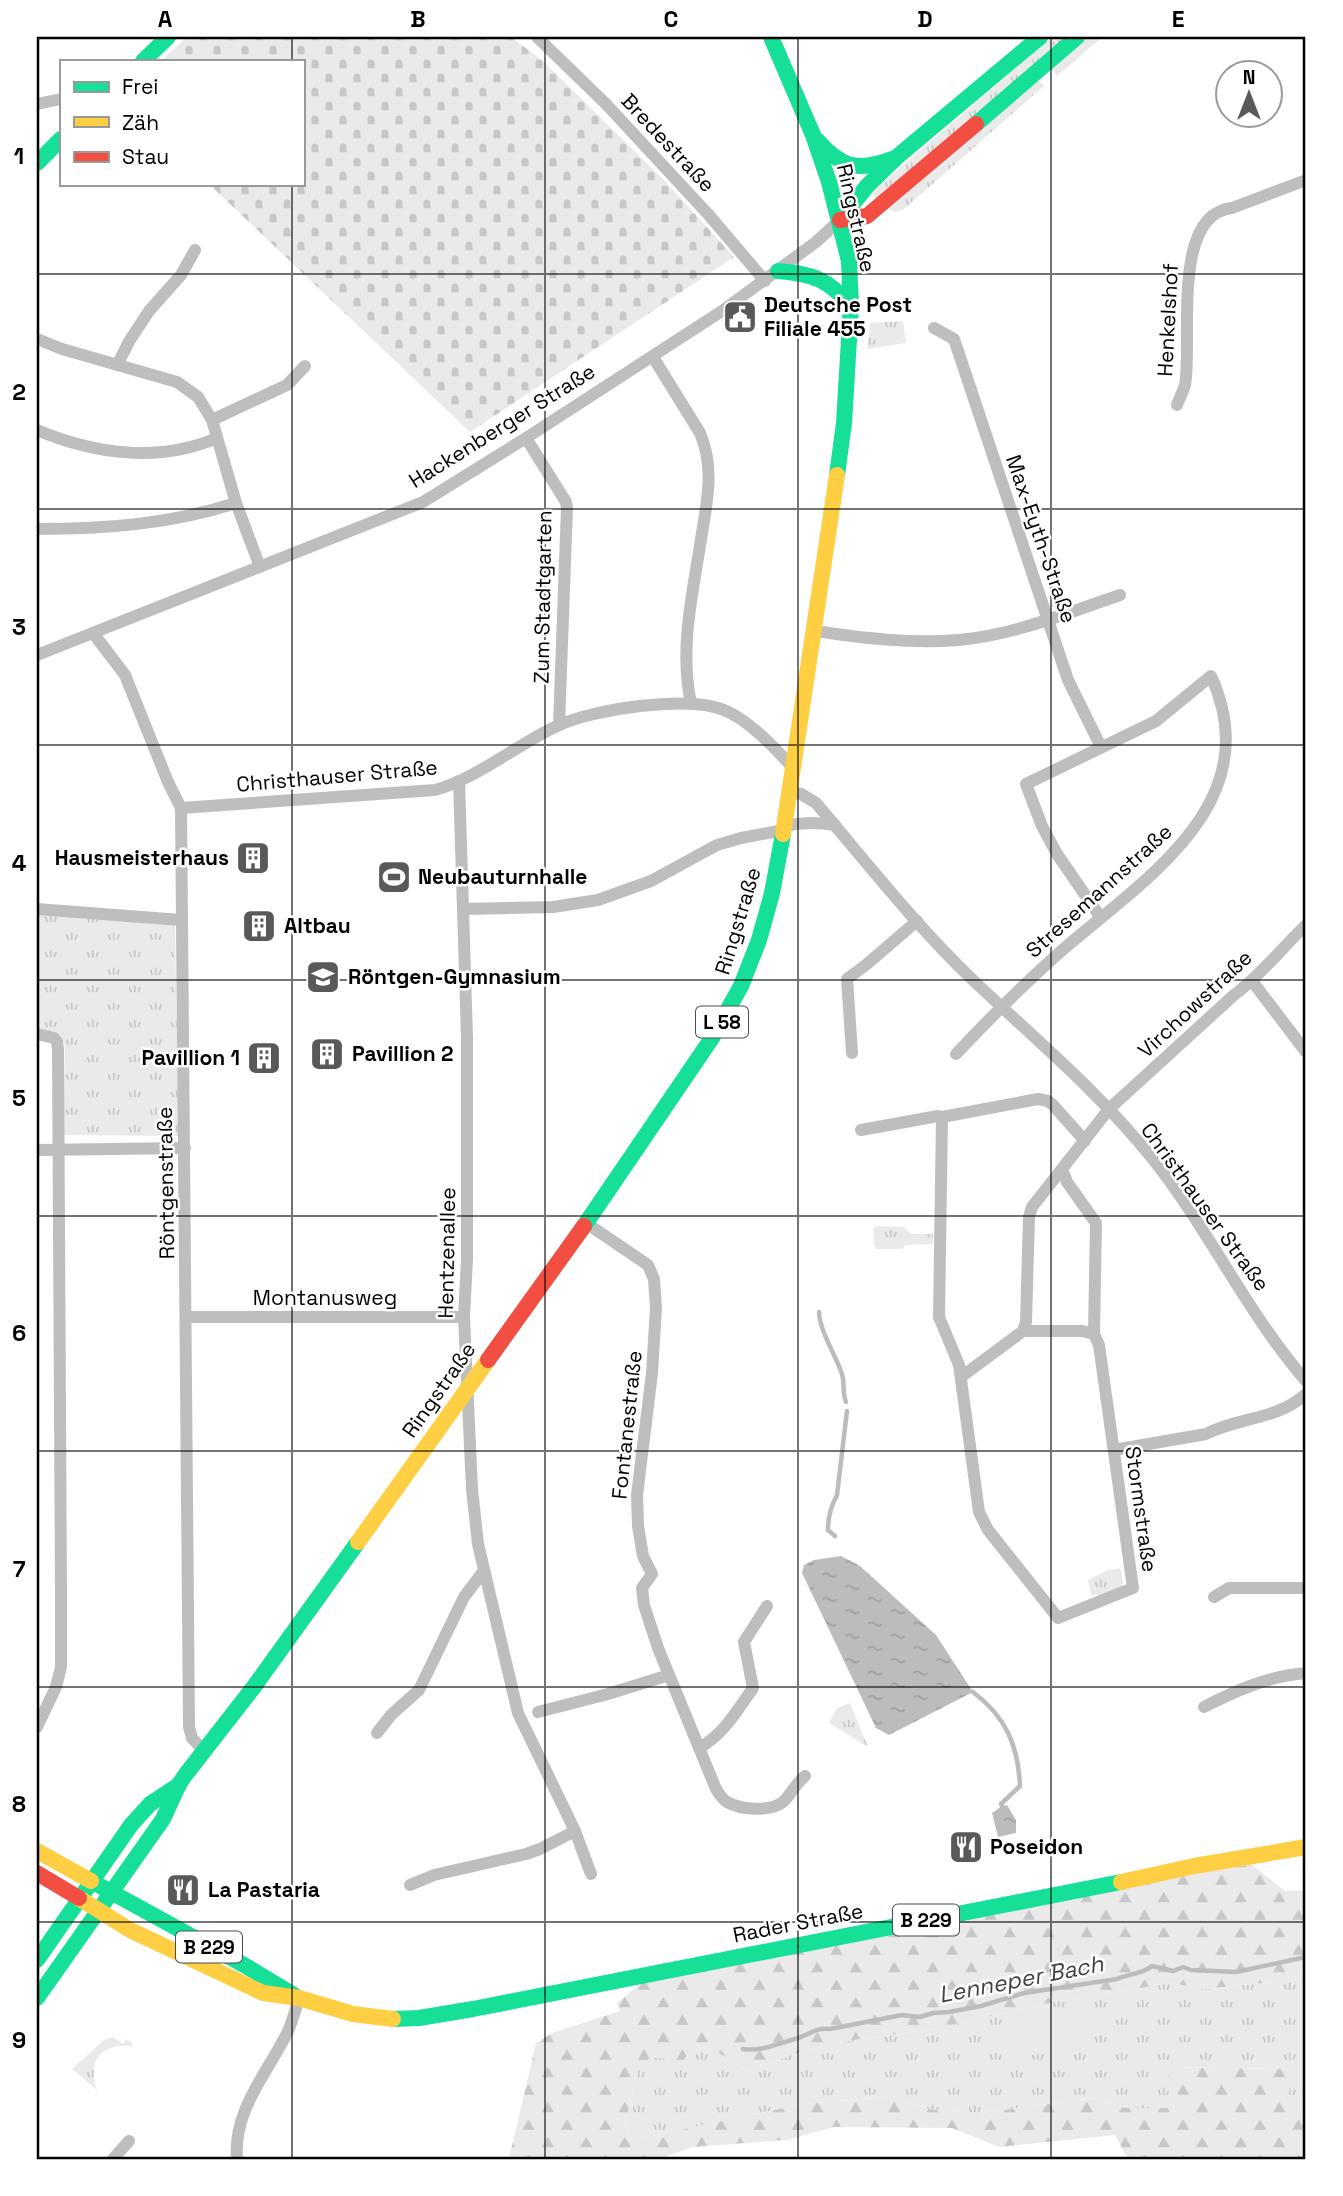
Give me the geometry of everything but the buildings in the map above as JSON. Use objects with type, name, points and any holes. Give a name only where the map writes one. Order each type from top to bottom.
[{"type":"main road","points":[[144,60],[168,37]]},
{"type":"main road","name":"Ringstraße","points":[[100,1911],[163,1819],[179,1784],[253,1688],[586,1223],[712,1038],[741,986],[765,920],[785,828],[815,631],[844,423],[851,306],[849,261],[839,220],[813,135],[771,37]]},
{"type":"main road","name":"Hackenberger Straße","points":[[839,220],[853,201],[895,158],[1040,37]]},
{"type":"main road","name":"Hackenberger Straße","points":[[839,220],[867,216],[878,208],[1077,37]]},
{"type":"main road","points":[[813,135],[829,154],[856,167],[873,167],[895,158]]},
{"type":"main road","points":[[37,163],[60,140]]},
{"type":"main road","points":[[771,276],[817,276],[835,287],[851,306]]},
{"type":"main road","name":"Ringstraße","points":[[79,1898],[131,1825],[150,1804],[179,1784]]},
{"type":"main road","name":"Rader Straße","points":[[100,1911],[130,1930],[263,1993],[299,1998],[369,2017],[400,2019],[447,2014],[1194,1866],[1306,1847]]},
{"type":"main road","name":"B 229","points":[[37,1851],[112,1894]]},
{"type":"main road","name":"B 229","points":[[37,1873],[100,1911]]},
{"type":"main road","name":"Rader Straße","points":[[112,1894],[271,1979],[299,1998]]},
{"type":"main road","points":[[37,1960],[79,1898]]},
{"type":"main road","points":[[37,1998],[100,1911]]},
{"type":"street","name":"Bredestraße","points":[[537,37],[615,113],[708,214],[771,276]]},
{"type":"street","points":[[37,104],[60,99]]},
{"type":"street","name":"Henkelshof","points":[[1177,405],[1185,385],[1190,262],[1203,228],[1225,209],[1306,180]]},
{"type":"street","name":"Hackenberger Straße","points":[[37,655],[423,502],[653,357],[771,276],[816,242],[839,220]]},
{"type":"street","points":[[117,365],[149,311],[181,275],[194,250]]},
{"type":"street","name":"Max-Eyth-Straße","points":[[934,328],[954,339],[1068,680],[1101,747]]},
{"type":"street","points":[[37,339],[168,380],[186,387],[198,397],[212,420],[236,503],[260,567]]},
{"type":"street","points":[[653,357],[700,433],[709,467],[708,498],[688,623],[686,665],[691,703]]},
{"type":"street","points":[[212,420],[287,385],[305,366]]},
{"type":"street","points":[[37,430],[65,442],[121,453],[174,451],[217,438]]},
{"type":"street","name":"Zum Stadtgarten","points":[[526,438],[566,502],[567,509],[559,725]]},
{"type":"street","points":[[37,529],[120,527],[194,515],[236,503]]},
{"type":"street","points":[[815,631],[893,641],[937,641],[989,635],[1119,595]]},
{"type":"street","name":"Röntgenstraße","points":[[93,633],[125,675],[167,782],[181,808],[189,1727],[192,1738],[204,1751]]},
{"type":"street","name":"Stresemannstraße","points":[[1002,1006],[1171,856],[1192,833],[1220,779],[1226,738],[1222,704],[1211,676],[1156,721],[1101,747]]},
{"type":"street","name":"Christhauser Straße","points":[[181,808],[435,790],[458,781],[559,725],[608,712],[691,703],[716,707],[736,716],[776,749],[793,768]]},
{"type":"street","points":[[1101,747],[1026,784],[1042,826],[1057,854],[1101,918]]},
{"type":"street","name":"Hentzenallee","points":[[458,781],[467,1166],[464,1317],[472,1489],[478,1544],[518,1713],[575,1830],[591,1874]]},
{"type":"street","name":"Christhauser Straße","points":[[789,792],[801,794],[816,803],[974,981],[1109,1109],[1152,1158],[1277,1343],[1306,1381]]},
{"type":"street","points":[[463,909],[553,907],[598,900],[651,881],[717,845],[802,822],[835,825]]},
{"type":"street","points":[[37,909],[181,920]]},
{"type":"street","points":[[852,1053],[846,979],[918,921]]},
{"type":"street","name":"Virchowstraße","points":[[1109,1109],[1252,981],[1306,925]]},
{"type":"street","points":[[1252,981],[1306,1052]]},
{"type":"street","points":[[956,1054],[1002,1006]]},
{"type":"street","points":[[37,1034],[51,1036],[58,1044],[61,1667],[56,1687],[43,1701],[37,1727]]},
{"type":"street","points":[[861,1130],[1038,1099],[1048,1101],[1085,1141]]},
{"type":"street","points":[[942,1117],[939,1317],[959,1365],[961,1377],[1023,1331],[1026,1322],[1029,1213],[1109,1109]]},
{"type":"street","points":[[37,1150],[185,1148]]},
{"type":"street","name":"Stormstraße","points":[[961,1377],[981,1517],[1005,1553],[1058,1618],[1133,1588],[1099,1345],[1094,1334],[1096,1223],[1067,1182],[1062,1169]]},
{"type":"street","name":"Fontanestraße","points":[[586,1223],[648,1265],[654,1279],[654,1341],[637,1495],[643,1556],[652,1574],[642,1588],[644,1605],[657,1648],[720,1795],[734,1805],[749,1808],[777,1805],[805,1776]]},
{"type":"street","name":"Montanusweg","points":[[186,1317],[464,1317]]},
{"type":"street","points":[[1023,1331],[1083,1331],[1094,1334]]},
{"type":"street","points":[[1114,1450],[1206,1434],[1220,1427],[1294,1405],[1306,1394]]},
{"type":"street","points":[[377,1733],[391,1715],[419,1690],[464,1597],[483,1572]]},
{"type":"street","points":[[1214,1597],[1229,1588],[1306,1588]]},
{"type":"street","points":[[699,1748],[710,1742],[730,1722],[753,1688],[744,1642],[767,1606]]},
{"type":"street","points":[[1204,1707],[1237,1689],[1306,1673]]},
{"type":"street","points":[[538,1712],[669,1675]]},
{"type":"street","points":[[410,1885],[434,1875],[526,1854],[575,1830]]},
{"type":"street","points":[[237,2159],[238,2133],[251,2094],[289,2028],[299,1998]]},
{"type":"street","points":[[113,2159],[129,2141]]},
{"type":"green space","points":[[187,37],[511,37],[543,61],[665,181],[734,257],[470,432],[211,186],[304,186],[304,60],[162,60]]},
{"type":"green space","points":[[1052,37],[1067,37],[877,201],[871,193]]},
{"type":"green space","points":[[1087,37],[1102,37],[1057,76],[1051,68]]},
{"type":"green space","points":[[1038,80],[1044,86],[903,210],[895,212],[889,209]]},
{"type":"green space","points":[[903,321],[906,343],[867,349],[870,323]]},
{"type":"green space","points":[[37,914],[175,925],[179,1136],[63,1135],[65,1045],[54,1033],[37,1030]]},
{"type":"green space","points":[[876,1226],[904,1227],[911,1234],[933,1234],[933,1244],[905,1245],[903,1249],[876,1249],[873,1229]]},
{"type":"green space","points":[[1119,1569],[1123,1584],[1121,1587],[1100,1595],[1091,1595],[1088,1580],[1108,1570]]},
{"type":"green space","points":[[850,1703],[868,1747],[829,1723],[837,1708]]},
{"type":"green space","points":[[1250,1863],[1285,1891],[1306,1890],[1306,1975],[1273,1982],[1204,1989],[1171,1983],[1054,2002],[932,2029],[847,2041],[797,2053],[748,2071],[709,2047],[694,2045],[680,2065],[670,2059],[651,2057],[638,2069],[626,2120],[628,2141],[803,2104],[886,2097],[933,2110],[979,2113],[1094,2098],[1125,2108],[1168,2108],[1169,2067],[1292,2069],[1289,2095],[1306,2096],[1306,2159],[1128,2159],[1115,2135],[999,2147],[952,2128],[834,2127],[787,2140],[693,2147],[659,2159],[509,2159],[536,2043],[552,2033],[620,2011],[617,2003],[641,1983]]},
{"type":"green space","points":[[1306,1975],[1306,2096],[1288,2095],[1291,2069],[1169,2067],[1169,2108],[1125,2108],[1094,2098],[979,2113],[933,2110],[886,2097],[803,2104],[628,2141],[626,2120],[638,2069],[651,2057],[670,2059],[694,2045],[709,2047],[748,2071],[797,2053],[847,2041],[932,2029],[1054,2002],[1171,1983],[1204,1989],[1273,1982]]},
{"type":"green space","points":[[1085,2006],[1090,2046],[1012,2058],[1006,2018]]},
{"type":"green space","points":[[113,2037],[123,2044],[126,2039],[133,2044],[112,2048],[99,2056],[94,2070],[97,2090],[72,2069],[104,2040]]},
{"type":"water","points":[[841,1556],[860,1566],[936,1635],[973,1692],[889,1735],[876,1728],[802,1573],[804,1565],[814,1560]]},
{"type":"water","points":[[1007,1805],[1016,1820],[1016,1833],[998,1837],[992,1813]]},
{"type":"waterway","points":[[819,1312],[842,1374],[846,1402]]},
{"type":"waterway","points":[[835,1536],[828,1530],[837,1495],[847,1411]]},
{"type":"waterway","points":[[973,1692],[994,1711],[1013,1745],[1020,1786],[1002,1806]]},
{"type":"waterway","name":"Lenneper Bach","points":[[743,2049],[771,2047],[821,2029],[902,2015],[920,2017],[981,2006],[1024,1993],[1117,1979],[1152,1966],[1173,1971],[1183,1967],[1191,1970],[1236,1972],[1306,1957]]},
{"type":"traffic: fast","points":[[144,60],[168,37]]},
{"type":"traffic: fast","points":[[771,37],[813,135],[829,182],[849,261],[851,306],[844,423],[837,475]]},
{"type":"traffic: fast","points":[[840,220],[867,186],[898,156],[1040,37]]},
{"type":"traffic: fast","points":[[976,124],[1077,37]]},
{"type":"traffic: fast","points":[[37,163],[60,140]]},
{"type":"traffic: fast","points":[[817,140],[835,157],[852,165],[871,165],[895,158]]},
{"type":"traffic: fast","points":[[778,271],[819,280],[835,290],[851,306]]},
{"type":"traffic: fast","points":[[584,1226],[712,1038],[741,986],[759,940],[772,893],[783,834]]},
{"type":"traffic: fast","points":[[37,1998],[163,1819],[186,1774],[253,1688],[358,1542]]},
{"type":"traffic: fast","points":[[37,1960],[131,1825],[150,1804],[179,1785]]},
{"type":"traffic: fast","points":[[91,1881],[294,1995]]},
{"type":"traffic: fast","points":[[393,2019],[419,2018],[473,2009],[1121,1882]]},
{"type":"traffic: slow","points":[[783,834],[837,475]]},
{"type":"traffic: slow","points":[[358,1542],[488,1360]]},
{"type":"traffic: slow","points":[[1121,1882],[1194,1866],[1306,1847]]},
{"type":"traffic: slow","points":[[37,1851],[91,1881]]},
{"type":"traffic: slow","points":[[79,1898],[130,1930],[263,1993],[299,1998],[353,2014],[393,2019]]},
{"type":"traffic: jam","points":[[840,220],[867,216],[976,124]]},
{"type":"traffic: jam","points":[[488,1360],[584,1226]]},
{"type":"traffic: jam","points":[[37,1873],[79,1898]]},
{"type":"place","name":"Deutsche Post Filiale 455","points":[[740,317]]},
{"type":"place","name":"Hausmeisterhaus","points":[[253,858]]},
{"type":"place","name":"Neubauturnhalle","points":[[394,877]]},
{"type":"place","name":"Altbau","points":[[259,926]]},
{"type":"place","name":"Röntgen-Gymnasium","points":[[323,977]]},
{"type":"place","name":"Pavillion 2","points":[[327,1054]]},
{"type":"place","name":"Pavillion 1","points":[[264,1058]]},
{"type":"place","name":"Poseidon","points":[[966,1847]]},
{"type":"place","name":"La Pastaria","points":[[183,1890]]}]
